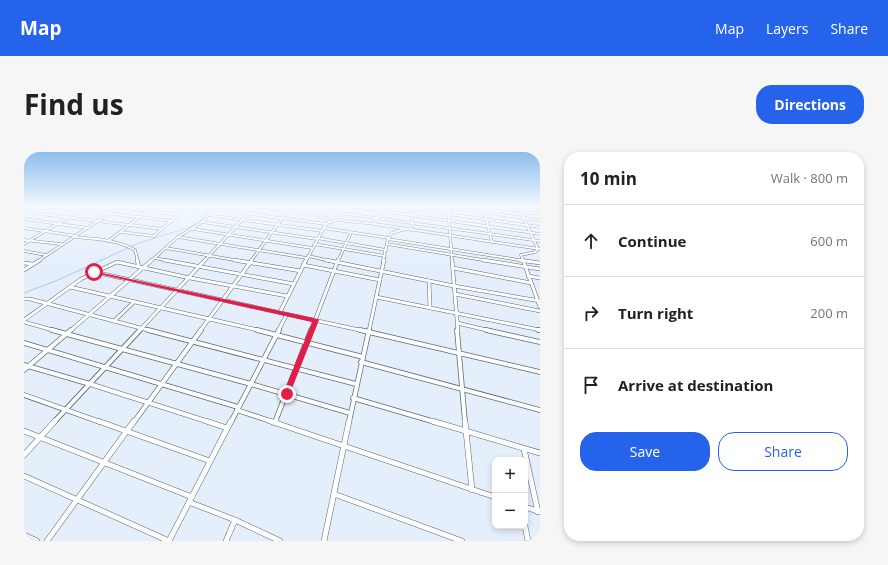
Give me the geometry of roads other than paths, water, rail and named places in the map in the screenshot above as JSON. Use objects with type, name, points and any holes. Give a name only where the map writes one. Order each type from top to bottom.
[{"type":"street","points":[[24,244],[57,224]]},
{"type":"street","points":[[58,224],[88,228]]},
{"type":"street","points":[[24,270],[94,224]]},
{"type":"street","points":[[123,224],[162,229]]},
{"type":"street","points":[[121,232],[151,236],[168,224]]},
{"type":"street","points":[[24,370],[26,366],[129,280],[141,267],[155,258],[178,237],[199,224]]},
{"type":"street","points":[[217,224],[386,250]]},
{"type":"street","points":[[24,455],[239,224]]},
{"type":"street","points":[[271,224],[351,232],[540,263]]},
{"type":"street","points":[[280,312],[307,257],[326,224]]},
{"type":"street","points":[[376,224],[539,249]]},
{"type":"street","points":[[411,230],[412,224]]},
{"type":"street","points":[[421,224],[540,241]]},
{"type":"street","points":[[449,224],[462,389],[472,490]]},
{"type":"street","points":[[470,224],[540,234]]},
{"type":"street","points":[[520,224],[540,227]]},
{"type":"street","points":[[108,241],[130,225]]},
{"type":"street","points":[[47,541],[208,318],[224,300],[277,225]]},
{"type":"street","points":[[527,225],[539,249]]},
{"type":"street","points":[[489,227],[492,242]]},
{"type":"street","points":[[24,228],[74,237],[108,241],[134,248],[141,267]]},
{"type":"street","points":[[193,229],[312,248]]},
{"type":"street","points":[[324,541],[353,398],[382,272],[388,239],[392,233],[406,229]]},
{"type":"street","points":[[275,423],[316,320],[337,262],[351,232]]},
{"type":"street","points":[[178,237],[337,262],[454,286],[539,301]]},
{"type":"street","points":[[24,240],[62,244]]},
{"type":"street","points":[[314,244],[385,256]]},
{"type":"street","points":[[387,244],[540,270]]},
{"type":"street","points":[[166,248],[300,271]]},
{"type":"street","points":[[539,249],[535,252],[522,254],[528,276],[539,301],[540,307]]},
{"type":"street","points":[[24,251],[46,255]]},
{"type":"street","points":[[155,258],[294,284]]},
{"type":"street","points":[[24,321],[70,287],[94,272],[117,262],[190,278],[287,296]]},
{"type":"street","points":[[24,263],[32,264]]},
{"type":"street","points":[[303,265],[380,280]]},
{"type":"street","points":[[453,268],[531,283]]},
{"type":"street","points":[[94,272],[316,320],[540,372]]},
{"type":"street","points":[[528,276],[540,278]]},
{"type":"street","points":[[429,281],[430,308]]},
{"type":"street","points":[[70,287],[276,334],[462,389],[540,410]]},
{"type":"street","points":[[455,294],[540,311]]},
{"type":"street","points":[[376,297],[540,330]]},
{"type":"street","points":[[24,299],[263,358],[356,384]]},
{"type":"street","points":[[114,321],[134,302]]},
{"type":"street","points":[[24,476],[169,541],[287,314]]},
{"type":"street","points":[[24,321],[350,413]]},
{"type":"street","points":[[457,323],[540,342]]},
{"type":"street","points":[[24,343],[238,408],[343,447],[492,496]]},
{"type":"street","points":[[26,366],[90,384],[227,428]]},
{"type":"street","points":[[24,395],[127,430],[210,461]]},
{"type":"street","points":[[353,398],[540,453]]},
{"type":"street","points":[[24,431],[104,462],[190,499],[280,541]]},
{"type":"street","points":[[524,449],[539,512]]},
{"type":"street","points":[[334,494],[462,541]]},
{"type":"street","points":[[528,508],[539,512]]},
{"type":"street","points":[[226,541],[234,520]]},
{"type":"street","points":[[526,529],[528,541]]},
{"type":"street","points":[[24,535],[37,541]]},
{"type":"waterway","points":[[24,293],[58,280],[139,243],[196,224]]}]
